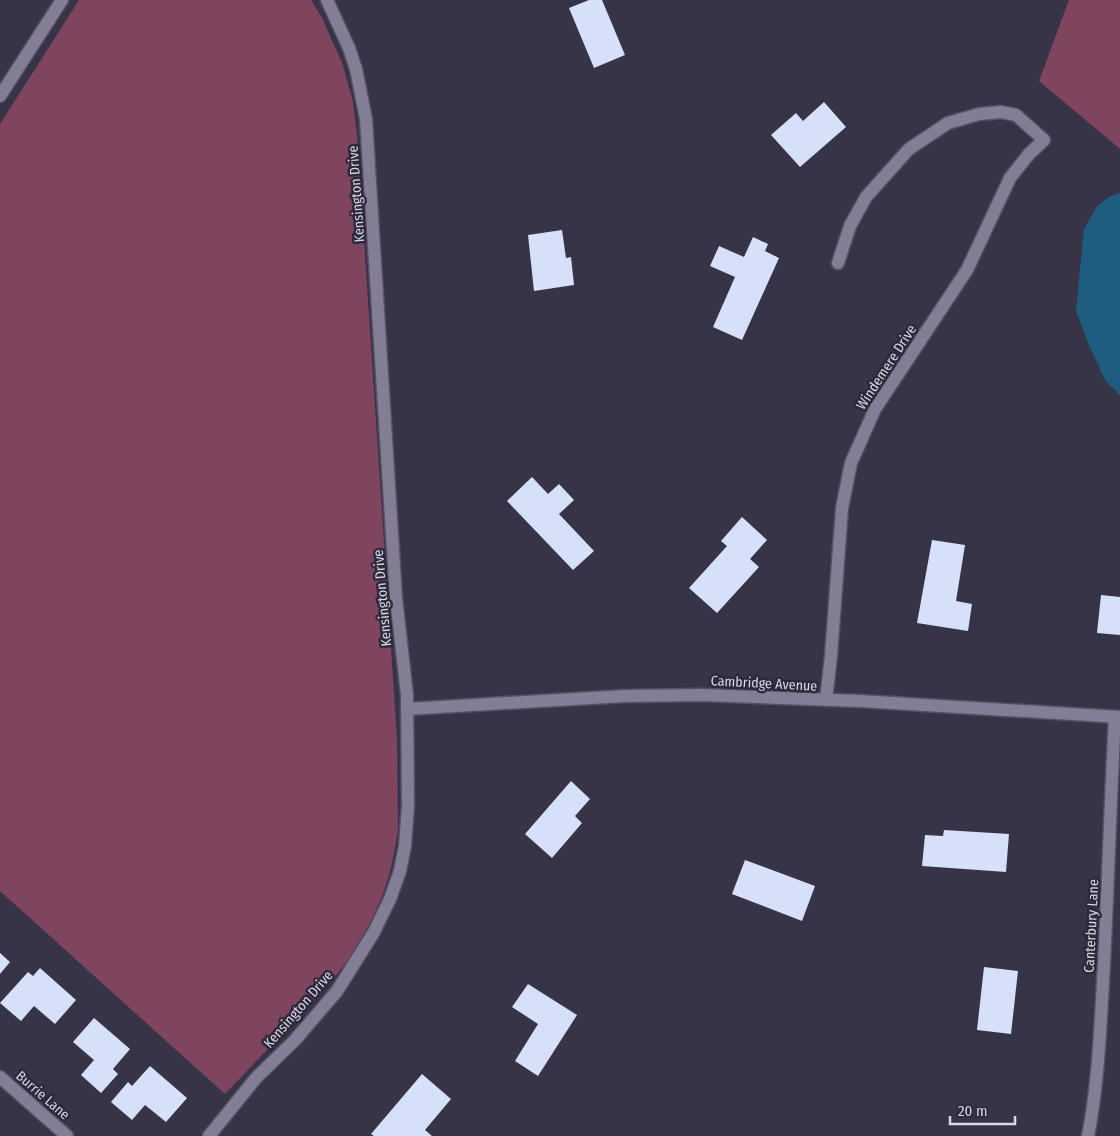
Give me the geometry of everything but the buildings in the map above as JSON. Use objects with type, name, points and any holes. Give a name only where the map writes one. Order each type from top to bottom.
[{"type":"street","points":[[0,96],[62,0]]},
{"type":"street","name":"Kensington Drive","points":[[208,1136],[256,1078],[295,1040],[337,991],[374,932],[390,899],[400,871],[406,836],[408,805],[407,709],[396,598],[366,119],[356,69],[349,48],[327,0]]},
{"type":"street","name":"Windemere Drive","points":[[826,700],[842,508],[851,463],[875,409],[967,270],[1010,178],[1029,154],[1044,140],[1016,115],[1001,112],[979,114],[948,122],[909,149],[866,197],[850,226],[838,262]]},
{"type":"street","name":"Cambridge Avenue","points":[[407,709],[625,696],[703,695],[826,700],[1118,717]]},
{"type":"street","name":"Canterbury Lane","points":[[1088,1136],[1099,1052],[1118,717]]},
{"type":"street","name":"Burrie Lane","points":[[0,1077],[67,1136]]},
{"type":"shaded area","points":[[79,0],[311,0],[322,18],[343,65],[353,102],[357,135],[397,739],[398,831],[391,868],[383,894],[371,921],[349,959],[324,990],[225,1094],[0,891],[0,124]]},
{"type":"shaded area","points":[[1069,0],[1120,0],[1120,149],[1039,81]]},
{"type":"water","points":[[1120,193],[1120,395],[1105,380],[1076,311],[1084,229],[1097,206],[1109,197]]}]
